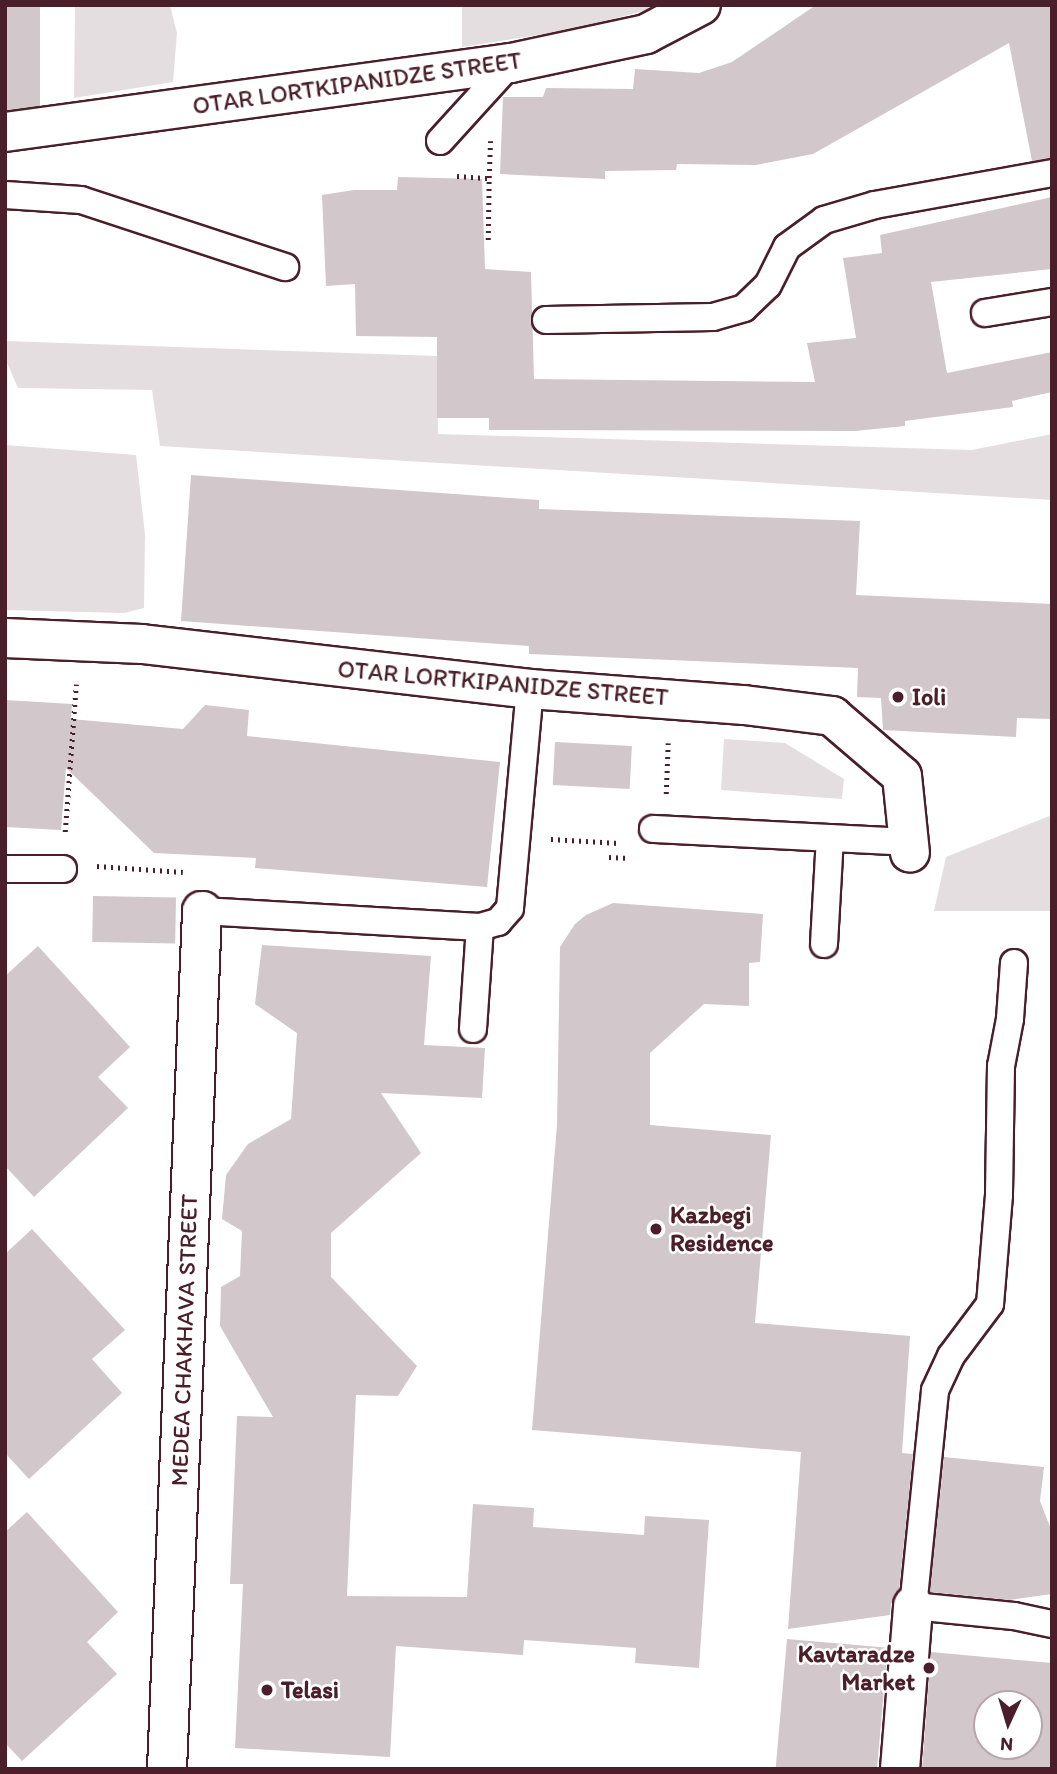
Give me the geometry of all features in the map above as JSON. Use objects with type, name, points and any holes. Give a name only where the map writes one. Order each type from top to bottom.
[{"type":"street","name":"OTAR LORTKIPANIDZE STREET","points":[[5,132],[511,63],[646,34],[701,5]]},
{"type":"street","name":"OTAR LORTKIPANIDZE STREET","points":[[5,638],[142,644],[530,689],[832,716],[902,776],[909,848]]},
{"type":"street","name":"MEDEA CHAKHAVA STREET","points":[[167,1769],[202,911]]},
{"type":"street","points":[[900,1769],[913,1606]]},
{"type":"lane","points":[[440,141],[511,63]]},
{"type":"lane","points":[[546,320],[713,317],[744,308],[768,285],[788,247],[824,220],[874,205],[1052,173]]},
{"type":"lane","points":[[5,195],[81,200],[285,267]]},
{"type":"lane","points":[[985,313],[1052,302]]},
{"type":"lane","points":[[202,911],[480,927],[498,922],[510,908],[530,689]]},
{"type":"lane","points":[[658,829],[830,838],[909,848]]},
{"type":"lane","points":[[824,944],[830,838]]},
{"type":"lane","points":[[5,869],[64,867]]},
{"type":"lane","points":[[472,1029],[480,927]]},
{"type":"lane","points":[[1014,963],[1010,1019],[1001,1066],[999,1195],[990,1304],[951,1356],[934,1391],[913,1606],[1052,1623]]},
{"type":"path","points":[[488,240],[491,133]]},
{"type":"path","points":[[457,176],[489,178]]},
{"type":"path","points":[[76,678],[65,805],[64,867],[204,874],[202,911]]},
{"type":"path","points":[[658,829],[671,700]]},
{"type":"path","points":[[570,840],[624,844]]},
{"type":"path","points":[[609,857],[632,858]]},
{"type":"shaded area","points":[[75,5],[170,5],[177,33],[173,82],[74,98]]},
{"type":"shaded area","points":[[462,5],[665,5],[576,29],[462,47]]},
{"type":"shaded area","points":[[5,341],[437,356],[438,434],[972,450],[1052,434],[1052,500],[160,446],[152,390],[18,388],[5,358]]},
{"type":"shaded area","points":[[5,445],[136,455],[145,534],[144,608],[124,613],[5,610]]},
{"type":"shaded area","points":[[724,739],[785,743],[844,779],[842,799],[721,790]]},
{"type":"shaded area","points":[[1052,815],[1052,911],[934,911],[946,857]]},
{"type":"building","points":[[5,5],[40,5],[40,110],[5,110]]},
{"type":"building","points":[[816,5],[1052,5],[1052,158],[1032,161],[1009,43],[813,154],[756,165],[677,164],[676,170],[605,171],[605,179],[500,174],[503,97],[543,97],[546,88],[633,89],[635,69],[699,73],[732,62]]},
{"type":"building","points":[[398,177],[482,179],[485,269],[531,272],[534,379],[815,382],[807,343],[856,338],[843,258],[882,253],[880,235],[1052,197],[1052,269],[931,282],[947,373],[1052,352],[1052,392],[1012,401],[1013,407],[905,421],[905,426],[855,431],[489,430],[489,418],[437,418],[437,337],[356,336],[355,284],[326,286],[322,195],[354,190],[397,190]]},
{"type":"building","points":[[191,475],[539,500],[539,509],[860,521],[856,595],[1052,604],[1052,719],[1017,718],[1016,737],[883,730],[881,698],[857,697],[858,668],[529,654],[529,646],[181,621]]},
{"type":"building","points":[[5,700],[72,704],[71,719],[183,729],[205,705],[249,710],[247,736],[500,762],[487,887],[255,868],[256,858],[154,853],[66,768],[61,830],[5,827]]},
{"type":"building","points":[[555,742],[632,746],[630,789],[553,785]]},
{"type":"building","points":[[93,896],[176,897],[175,943],[92,942]]},
{"type":"building","name":"Kazbegi Residence","points":[[613,903],[763,914],[760,962],[749,963],[749,1006],[704,1004],[650,1053],[650,1125],[771,1135],[755,1323],[910,1336],[902,1453],[913,1454],[899,1590],[891,1604],[890,1615],[788,1629],[801,1452],[532,1430],[557,1125],[560,947],[575,924],[586,915]]},
{"type":"building","points":[[262,945],[431,956],[424,1045],[485,1048],[482,1098],[381,1093],[421,1153],[331,1233],[331,1277],[417,1366],[398,1396],[356,1395],[347,1596],[467,1597],[473,1504],[534,1508],[533,1527],[644,1535],[645,1516],[709,1520],[699,1668],[635,1663],[636,1648],[524,1640],[523,1655],[396,1646],[390,1757],[235,1748],[243,1584],[230,1584],[237,1416],[273,1417],[220,1326],[221,1287],[240,1276],[242,1231],[222,1219],[226,1175],[248,1144],[291,1119],[297,1033],[255,1004]]},
{"type":"building","points":[[38,946],[130,1047],[98,1077],[128,1108],[34,1197],[5,1166],[5,976]]},
{"type":"building","points":[[32,1229],[125,1330],[92,1359],[122,1393],[29,1479],[5,1453],[5,1254]]},
{"type":"building","points":[[944,1457],[1044,1467],[1040,1501],[1052,1532],[1052,1594],[1009,1600],[930,1592]]},
{"type":"building","points":[[27,1512],[118,1612],[87,1642],[117,1674],[22,1761],[5,1743],[5,1532]]},
{"type":"building","points":[[787,1639],[888,1648],[877,1769],[776,1769]]},
{"type":"building","points":[[931,1652],[1052,1663],[1052,1769],[922,1769]]},
{"type":"place","name":"Ioli","points":[[898,697]]},
{"type":"place","name":"Kazbegi Residence","points":[[656,1229]]},
{"type":"place","name":"Kavtaradze Market","points":[[929,1668]]},
{"type":"place","name":"Telasi","points":[[267,1690]]}]
